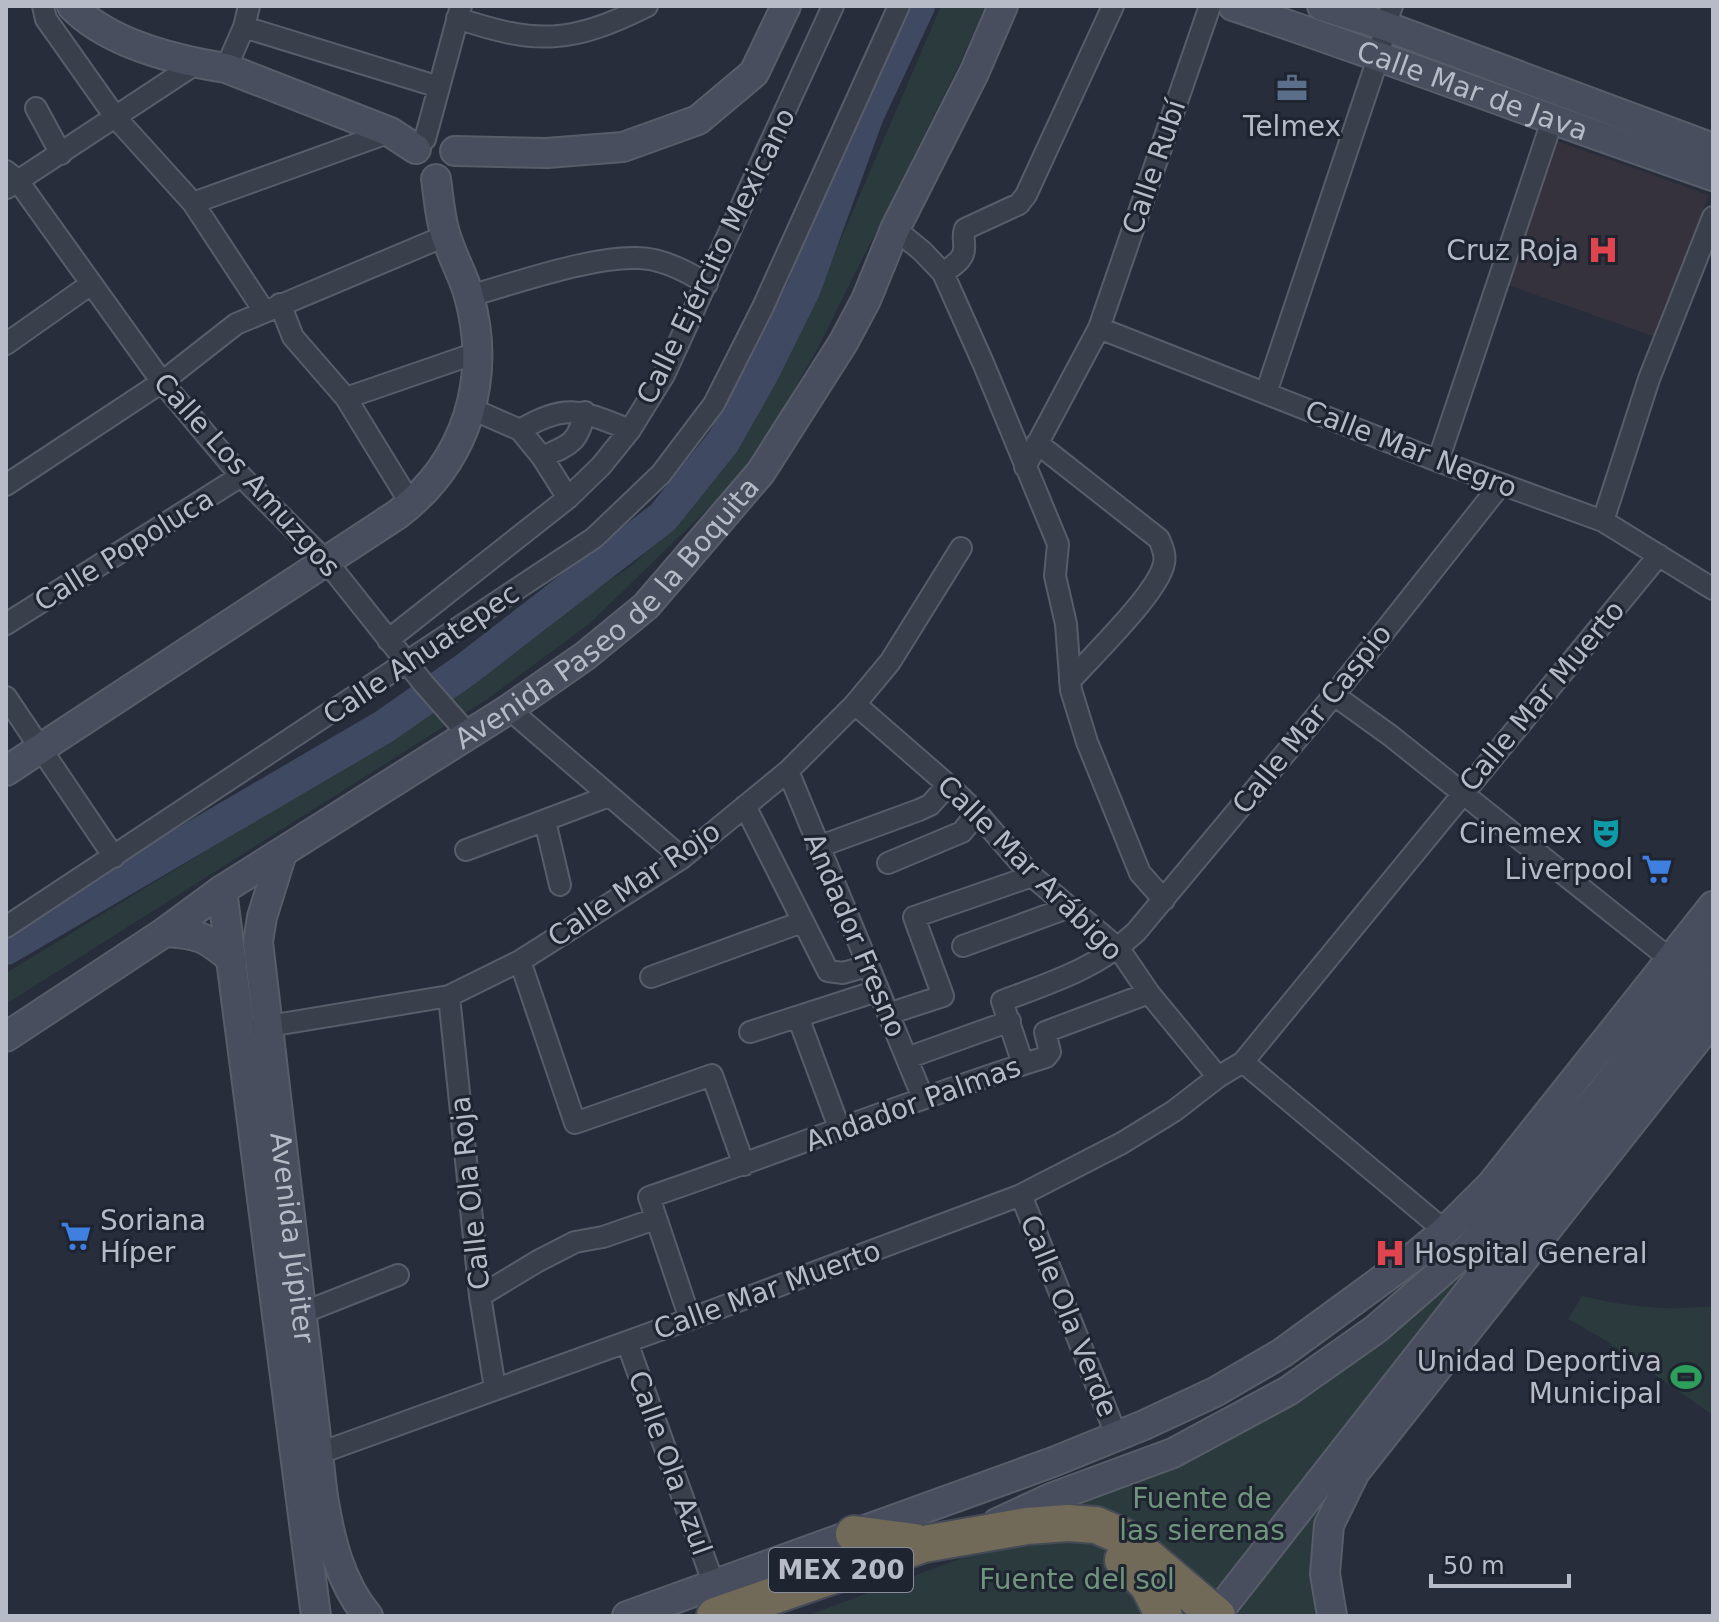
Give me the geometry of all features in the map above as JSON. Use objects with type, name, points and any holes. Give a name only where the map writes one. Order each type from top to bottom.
[{"type":"highway","name":"MEX 200","points":[[714,1600],[924,1544],[1068,1523],[1096,1525],[1124,1537],[1216,1616]]},
{"type":"highway","points":[[1068,1523],[1116,1553],[1148,1585],[1164,1616]]},
{"type":"highway","points":[[854,1534],[924,1544]]},
{"type":"highway","points":[[783,1616],[808,1597],[971,1535]]},
{"type":"main road","points":[[72,6],[130,44],[226,68],[421,144],[443,138],[455,151],[453,170],[446,176],[428,178],[416,166],[421,144]]},
{"type":"main road","points":[[455,151],[547,153],[623,147],[698,120],[754,73],[786,6]]},
{"type":"main road","name":"Calle Mar de Java","points":[[1233,6],[1379,55],[1552,121],[1713,176]]},
{"type":"main road","name":"Calle Mar de Java","points":[[1322,6],[1388,16],[1605,108],[1713,148]]},
{"type":"main road","name":"Avenida Paseo de la Boquita","points":[[6,1037],[165,932],[222,890],[509,709],[585,656],[646,606],[761,472],[843,343],[866,300],[895,229],[1006,10]]},
{"type":"main road","points":[[1593,135],[1605,108]]},
{"type":"main road","points":[[6,771],[411,504],[457,449],[472,409],[479,352],[469,296],[445,236],[436,179]]},
{"type":"main road","name":"Avenida Júpiter","points":[[282,853],[262,917],[258,942],[302,1313],[316,1616]]},
{"type":"main road","name":"Avenida Júpiter","points":[[222,890],[308,1457],[343,1575],[368,1616]]},
{"type":"main road","points":[[627,1616],[714,1600],[854,1534],[1117,1437],[1215,1392],[1282,1353],[1445,1231],[1492,1184],[1713,906]]},
{"type":"main road","points":[[165,932],[193,933],[208,940],[232,959]]},
{"type":"main road","points":[[971,1535],[1051,1498],[1173,1453],[1288,1391],[1376,1329],[1469,1248],[1602,1092],[1713,945]]},
{"type":"main road","points":[[1332,1616],[1325,1574],[1329,1525],[1355,1472],[1645,1067],[1713,986]]},
{"type":"main road","points":[[1216,1616],[1358,1433],[1713,1019]]},
{"type":"main road","points":[[1577,1076],[1602,1092]]},
{"type":"street","points":[[43,6],[46,19],[116,118],[193,203],[293,337],[346,398],[411,504]]},
{"type":"street","points":[[226,68],[244,27],[249,6]]},
{"type":"street","points":[[421,144],[459,12],[502,33],[545,38],[587,32],[647,6]]},
{"type":"street","name":"Calle Ejército Mexicano","points":[[388,640],[568,498],[601,466],[630,430],[664,375],[833,6]]},
{"type":"street","name":"Calle Ahuatepec","points":[[6,927],[594,538],[661,474],[714,404],[763,307],[899,6]]},
{"type":"street","points":[[943,273],[965,252],[962,237],[965,229],[1019,204],[1026,195],[1113,6]]},
{"type":"street","name":"Calle Rubí","points":[[1099,328],[1210,6]]},
{"type":"street","points":[[1266,393],[1379,55],[1388,16]]},
{"type":"street","points":[[244,27],[439,87]]},
{"type":"street","points":[[10,180],[61,154],[197,63]]},
{"type":"street","points":[[36,108],[61,154]]},
{"type":"street","points":[[1438,461],[1552,121]]},
{"type":"street","points":[[193,203],[390,132]]},
{"type":"street","name":"Calle Los Amuzgos","points":[[10,180],[162,382],[241,476],[327,562],[446,711],[469,735]]},
{"type":"street","points":[[1603,521],[1649,379],[1713,217]]},
{"type":"street","points":[[895,229],[943,273],[1058,544],[1055,576],[1066,624],[1070,681],[1087,742],[1140,873],[1160,904]]},
{"type":"street","points":[[6,485],[162,382],[236,324],[445,236]]},
{"type":"street","points":[[469,296],[596,262],[640,257],[675,268],[707,284]]},
{"type":"street","points":[[6,344],[91,284]]},
{"type":"street","points":[[1025,467],[1099,328]]},
{"type":"street","name":"Calle Mar Negro","points":[[1099,328],[1438,461],[1603,521],[1713,589]]},
{"type":"street","points":[[346,398],[479,352]]},
{"type":"street","points":[[472,409],[520,430],[542,457],[568,498]]},
{"type":"street","points":[[520,430],[541,417],[585,412],[630,430]]},
{"type":"street","points":[[542,457],[574,441],[580,432],[585,412]]},
{"type":"street","points":[[1037,443],[1159,539],[1165,552],[1164,564],[1153,589],[1070,681]]},
{"type":"street","name":"Calle Popoluca","points":[[6,624],[241,476]]},
{"type":"street","name":"Calle Mar Caspio","points":[[1010,1021],[1002,1001],[1087,968],[1119,949],[1136,932],[1334,695],[1501,484]]},
{"type":"street","name":"Calle Mar Rojo","points":[[241,1031],[449,996],[520,961],[682,858],[788,771],[855,704],[890,662],[961,548]]},
{"type":"street","name":"Calle Mar Muerto","points":[[1243,1062],[1659,555]]},
{"type":"street","points":[[1334,695],[1391,736],[1670,959]]},
{"type":"street","points":[[6,697],[114,857]]},
{"type":"street","name":"Calle Mar Arábigo","points":[[855,704],[977,813],[1032,876],[1119,949],[1149,993],[1218,1077]]},
{"type":"street","points":[[509,709],[682,858]]},
{"type":"street","name":"Andador Fresno","points":[[788,771],[923,1098]]},
{"type":"street","points":[[818,847],[930,805],[948,785]]},
{"type":"street","points":[[466,850],[609,796]]},
{"type":"street","points":[[745,806],[828,971],[843,973],[867,966]]},
{"type":"street","points":[[888,863],[962,832],[977,813]]},
{"type":"street","points":[[545,821],[560,885]]},
{"type":"street","points":[[888,1014],[943,996],[914,917],[1032,876]]},
{"type":"street","points":[[963,946],[1067,908]]},
{"type":"street","points":[[651,977],[802,922]]},
{"type":"street","points":[[520,961],[575,1123],[712,1075],[744,1165]]},
{"type":"street","points":[[750,1032],[877,991]]},
{"type":"street","name":"Andador Palmas","points":[[655,1219],[649,1197],[1046,1057],[1050,1052],[1045,1032],[1149,993]]},
{"type":"street","name":"Calle Ola Roja","points":[[449,996],[480,1296],[495,1388]]},
{"type":"street","points":[[798,1017],[840,1130]]},
{"type":"street","points":[[907,1058],[1010,1021],[1023,1064]]},
{"type":"street","points":[[1218,1077],[1243,1062],[1445,1231]]},
{"type":"street","name":"Calle Mar Muerto","points":[[308,1457],[1021,1195],[1122,1143],[1174,1111],[1218,1077]]},
{"type":"street","name":"Calle Ola Verde","points":[[1021,1195],[1117,1437]]},
{"type":"street","points":[[480,1296],[575,1242],[603,1237],[655,1219],[690,1319]]},
{"type":"street","points":[[302,1313],[398,1275]]},
{"type":"street","name":"Calle Ola Azul","points":[[627,1342],[714,1600]]},
{"type":"shaded area","name":"Cruz Roja","points":[[1557,141],[1709,195],[1653,336],[1508,285]]},
{"type":"green space","points":[[941,6],[986,6],[819,346],[755,458],[713,504],[589,624],[486,700],[6,1004],[6,973],[353,761],[470,675],[634,564],[708,487],[819,290]]},
{"type":"green space","name":"Fuente de las sierenas","points":[[1487,1250],[1212,1601],[1061,1510],[1099,1490],[1152,1472]]},
{"type":"green space","name":"Unidad Deportiva Municipal","points":[[1582,1296],[1647,1307],[1713,1306],[1713,1415],[1603,1339],[1568,1319]]},
{"type":"green space","points":[[1337,1475],[1317,1536],[1310,1579],[1315,1616],[1230,1616]]},
{"type":"green space","name":"Fuente del sol","points":[[1070,1540],[1095,1546],[1112,1555],[1158,1616],[806,1616],[994,1546]]},
{"type":"waterway","points":[[6,948],[385,726],[465,670],[663,517],[723,442],[762,373],[804,288],[867,115],[918,6]]},
{"type":"place","name":"Telmex","points":[[1292,88]]},
{"type":"place","name":"Cruz Roja","points":[[1603,250]]},
{"type":"place","name":"Cinemex","points":[[1606,833]]},
{"type":"place","name":"Liverpool","points":[[1657,869]]},
{"type":"place","name":"Soriana Híper","points":[[76,1236]]},
{"type":"place","name":"Hospital General","points":[[1390,1253]]},
{"type":"place","name":"Unidad Deportiva Municipal","points":[[1686,1377]]}]
